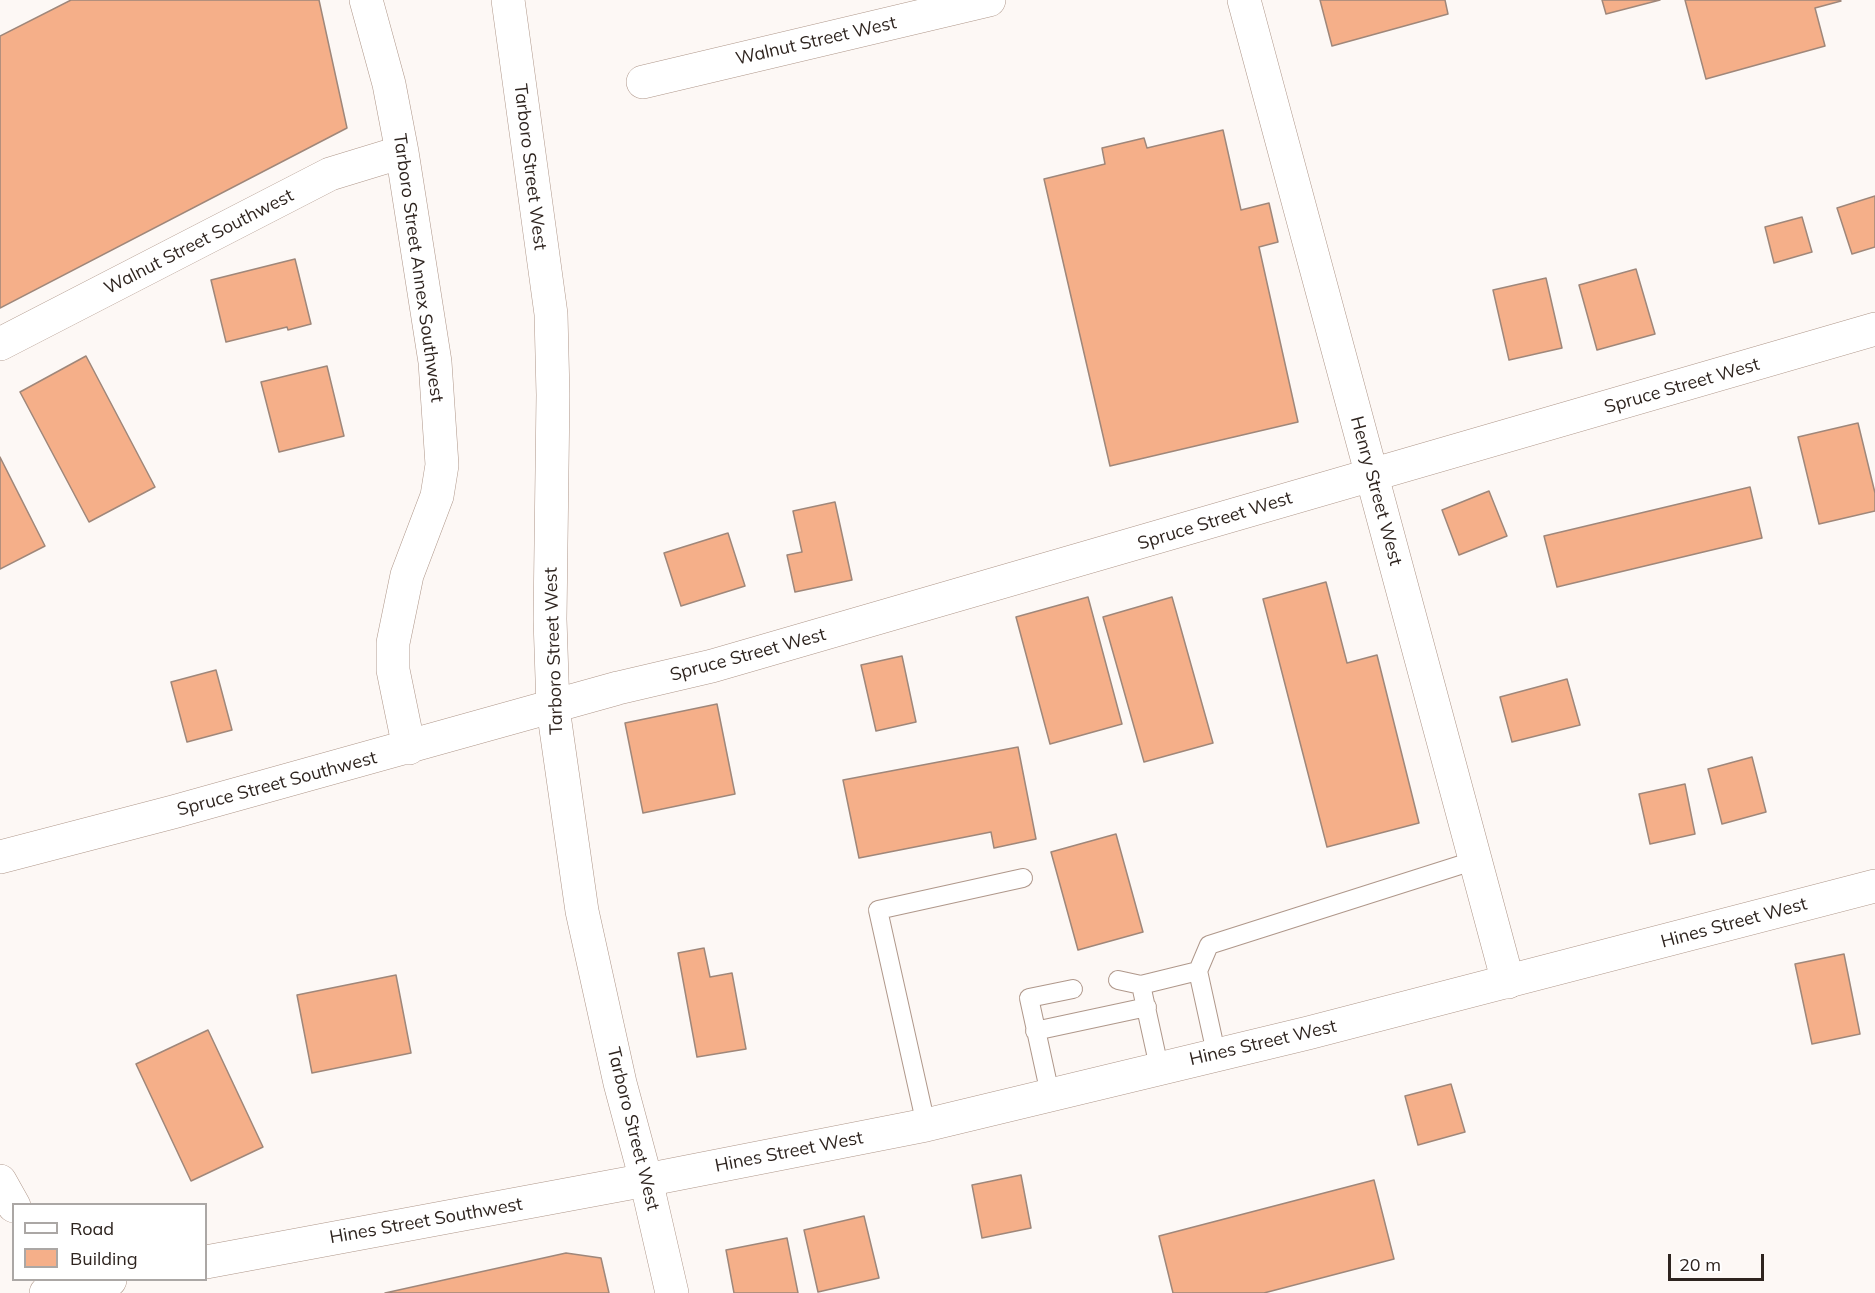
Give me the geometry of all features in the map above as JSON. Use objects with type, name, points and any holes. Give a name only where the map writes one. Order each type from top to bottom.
[{"type":"street","name":"Tarboro Street Annex Southwest","points":[[366,0],[389,84],[402,152],[435,362],[442,465],[437,496],[407,575],[393,643],[393,670],[409,748]]},
{"type":"street","name":"Tarboro Street West","points":[[508,0],[550,314],[553,395],[550,619],[553,708],[582,911],[620,1083],[646,1180],[672,1293]]},
{"type":"street","name":"Walnut Street West","points":[[643,82],[988,0]]},
{"type":"street","name":"Henry Street West","points":[[1244,0],[1508,982]]},
{"type":"street","name":"Walnut Street Southwest","points":[[0,344],[330,174],[402,152]]},
{"type":"street","name":"Spruce Street West","points":[[553,708],[971,593],[1371,474],[1875,329]]},
{"type":"street","name":"Spruce Street Southwest","points":[[0,857],[553,708]]},
{"type":"street","name":"Hines Street West","points":[[646,1180],[926,1125],[1508,982],[1875,886]]},
{"type":"street","name":"Hines Street Southwest","points":[[207,1262],[646,1180]]},
{"type":"street","points":[[0,1181],[12,1203]]},
{"type":"street","points":[[55,1289],[104,1281]]},
{"type":"lane","points":[[1216,1053],[1198,971],[1209,945],[1476,860]]},
{"type":"lane","points":[[926,1125],[878,910],[1023,878]]},
{"type":"lane","points":[[1118,980],[1141,985],[1198,971]]},
{"type":"lane","points":[[1141,985],[1148,1007],[1160,1067]]},
{"type":"lane","points":[[1050,1094],[1029,998],[1073,989]]},
{"type":"lane","points":[[1035,1031],[1148,1007]]},
{"type":"building","points":[[71,0],[319,0],[347,128],[0,308],[0,36]]},
{"type":"building","points":[[1320,0],[1445,0],[1448,14],[1332,46]]},
{"type":"building","points":[[1602,0],[1660,0],[1606,14]]},
{"type":"building","points":[[1685,0],[1841,1],[1815,8],[1825,46],[1706,79]]},
{"type":"building","points":[[1223,130],[1241,210],[1269,203],[1278,242],[1259,247],[1298,422],[1110,466],[1044,179],[1105,164],[1102,148],[1144,138],[1147,148]]},
{"type":"building","points":[[1875,196],[1875,247],[1852,254],[1837,208]]},
{"type":"building","points":[[1802,217],[1812,252],[1774,263],[1765,227]]},
{"type":"building","points":[[295,259],[311,324],[288,330],[287,327],[226,342],[211,280]]},
{"type":"building","points":[[1636,269],[1655,334],[1597,350],[1579,285]]},
{"type":"building","points":[[1546,278],[1562,348],[1509,360],[1493,290]]},
{"type":"building","points":[[86,356],[155,487],[89,522],[20,392]]},
{"type":"building","points":[[327,366],[344,436],[279,452],[261,382]]},
{"type":"building","points":[[1858,423],[1875,493],[1875,511],[1819,524],[1798,437]]},
{"type":"building","points":[[0,457],[45,546],[0,569]]},
{"type":"building","points":[[1750,487],[1762,538],[1557,587],[1544,536]]},
{"type":"building","points":[[1489,491],[1507,536],[1459,555],[1442,510]]},
{"type":"building","points":[[835,502],[852,580],[795,592],[787,555],[802,552],[793,511]]},
{"type":"building","points":[[728,533],[745,586],[681,606],[664,553]]},
{"type":"building","points":[[1326,582],[1347,663],[1377,655],[1419,823],[1327,847],[1263,599]]},
{"type":"building","points":[[1088,597],[1122,724],[1050,744],[1016,617]]},
{"type":"building","points":[[1172,597],[1213,743],[1144,762],[1103,617]]},
{"type":"building","points":[[902,656],[916,722],[876,731],[861,665]]},
{"type":"building","points":[[216,670],[232,730],[187,742],[171,682]]},
{"type":"building","points":[[1567,679],[1580,725],[1512,742],[1500,697]]},
{"type":"building","points":[[717,704],[735,794],[643,813],[625,723]]},
{"type":"building","points":[[1018,747],[1036,839],[994,848],[991,832],[859,858],[843,780]]},
{"type":"building","points":[[1752,757],[1766,812],[1722,824],[1708,769]]},
{"type":"building","points":[[1685,784],[1695,834],[1650,844],[1639,794]]},
{"type":"building","points":[[1116,834],[1143,932],[1078,950],[1051,852]]},
{"type":"building","points":[[704,948],[710,977],[732,973],[746,1049],[697,1057],[678,953]]},
{"type":"building","points":[[1844,954],[1860,1034],[1812,1044],[1795,964]]},
{"type":"building","points":[[396,975],[411,1053],[312,1073],[297,995]]},
{"type":"building","points":[[208,1030],[263,1147],[191,1181],[136,1064]]},
{"type":"building","points":[[1451,1084],[1465,1132],[1418,1145],[1405,1096]]},
{"type":"building","points":[[1021,1175],[1031,1228],[982,1238],[972,1185]]},
{"type":"building","points":[[1374,1180],[1394,1259],[1264,1293],[1173,1293],[1159,1236]]},
{"type":"building","points":[[864,1216],[879,1278],[818,1292],[804,1230]]},
{"type":"building","points":[[787,1238],[798,1293],[734,1293],[726,1250]]},
{"type":"building","points":[[566,1253],[601,1258],[609,1293],[385,1293]]}]
